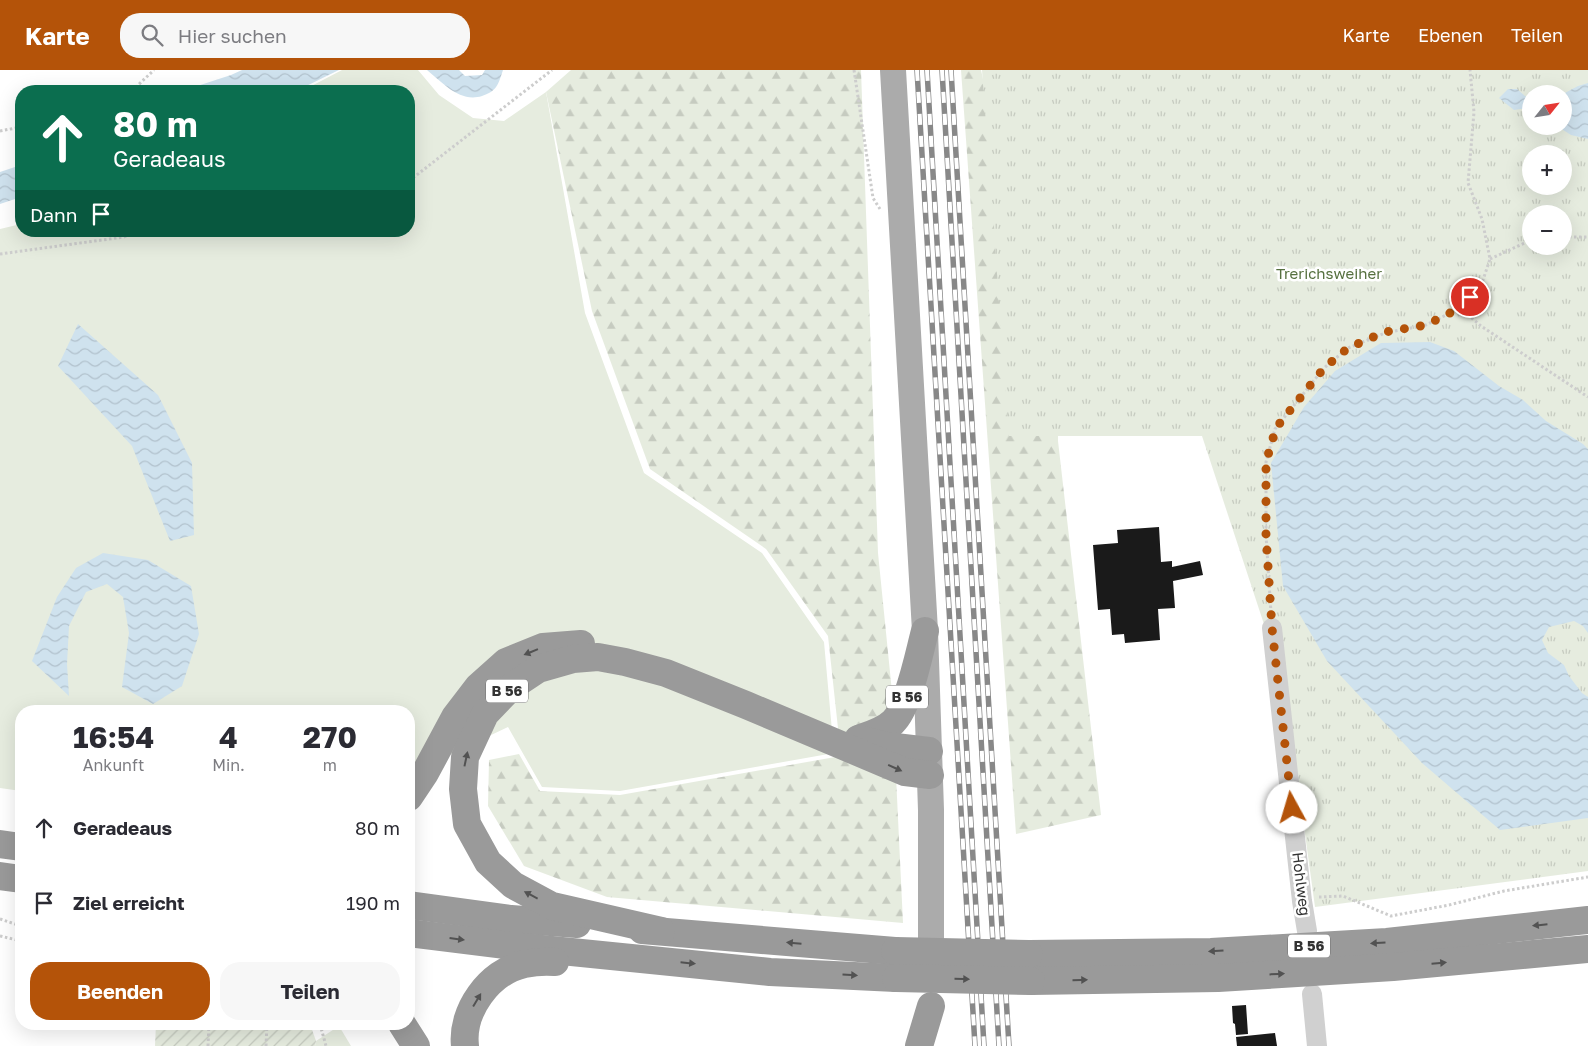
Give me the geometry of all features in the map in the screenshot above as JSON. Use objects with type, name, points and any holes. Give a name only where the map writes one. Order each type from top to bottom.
[{"type":"highway","name":"B 56","points":[[858,739],[880,730],[893,722],[900,712],[908,695],[925,631]]},
{"type":"highway","points":[[415,788],[455,717],[478,687],[506,662],[543,648],[577,643],[615,647],[677,667],[825,729],[887,746],[929,763]]},
{"type":"highway","name":"B 56","points":[[661,931],[552,906],[513,885],[488,862],[468,824],[463,790],[465,757],[485,714],[511,687],[538,669],[573,659],[598,657],[625,662],[666,673],[720,694],[905,772],[929,763]]},
{"type":"highway","points":[[0,844],[15,846]]},
{"type":"highway","points":[[0,876],[15,878]]},
{"type":"highway","name":"B 56","points":[[415,906],[511,919],[661,931],[1031,981],[1218,978],[1384,968],[1588,949]]},
{"type":"highway","name":"B 56","points":[[415,934],[512,946],[770,972],[1029,954],[1211,952],[1387,942],[1588,920]]},
{"type":"highway","points":[[465,1046],[464,1034],[470,1011],[482,991],[500,975],[522,964],[543,961],[601,967],[640,958]]},
{"type":"highway","points":[[919,1046],[931,1006]]},
{"type":"highway","points":[[406,1030],[416,1046]]},
{"type":"main road","points":[[893,70],[925,631],[929,763],[930,1046]]},
{"type":"street","name":"Hohlweg","points":[[1272,628],[1302,901],[1307,931]]},
{"type":"street","points":[[1312,994],[1317,1046]]},
{"type":"path","points":[[138,85],[154,70]]},
{"type":"path","points":[[415,175],[552,70]]},
{"type":"path","points":[[854,70],[873,198],[882,213]]},
{"type":"path","points":[[1272,628],[1266,535],[1266,462],[1276,428],[1324,368],[1348,348],[1385,332],[1426,325],[1460,308],[1481,286],[1490,259],[1482,219],[1468,183],[1474,112],[1470,70]]},
{"type":"path","points":[[0,131],[15,128]]},
{"type":"path","points":[[0,254],[124,237]]},
{"type":"path","points":[[1572,237],[1588,237]]},
{"type":"path","points":[[1490,259],[1522,244]]},
{"type":"path","points":[[1460,308],[1481,326],[1588,397]]},
{"type":"path","points":[[1302,901],[1325,896],[1343,896],[1392,916],[1449,905],[1504,891],[1588,877]]},
{"type":"path","points":[[0,919],[15,924]]},
{"type":"path","points":[[0,936],[15,940]]},
{"type":"path","points":[[208,1046],[209,1030]]},
{"type":"path","points":[[266,1046],[267,1030]]},
{"type":"path","points":[[322,1030],[326,1046]]},
{"type":"green space","points":[[342,70],[418,70],[439,95],[473,118],[504,121],[546,92],[585,313],[644,473],[762,553],[824,642],[834,753],[620,791],[542,787],[508,727],[415,771],[415,705],[15,705],[15,790],[0,788],[0,229],[15,225],[15,237],[415,237],[415,85],[313,85]]},
{"type":"green space","points":[[571,70],[861,70],[878,553],[892,692],[903,923],[607,897],[524,866],[488,806],[489,760],[519,754],[540,791],[620,795],[841,756],[828,636],[766,549],[650,469],[592,311],[546,92]]},
{"type":"green space","points":[[961,70],[981,70],[1058,421],[1058,441],[1101,815],[1016,834]]},
{"type":"green space","name":"Trerichsweiher","points":[[982,70],[1588,70],[1588,871],[1315,907],[1285,688],[1202,436],[1009,436]]},
{"type":"green space","points":[[156,1030],[312,1030],[316,1041],[315,1046],[155,1046]]},
{"type":"green space","points":[[333,1030],[341,1030],[351,1046],[315,1046],[316,1041]]},
{"type":"water","points":[[242,70],[339,70],[308,85],[200,85]]},
{"type":"water","points":[[427,70],[459,70],[465,76],[482,75],[485,70],[503,70],[494,90],[482,96],[466,97],[446,86]]},
{"type":"water","points":[[1588,83],[1588,139],[1571,135],[1572,89]]},
{"type":"water","points":[[1508,89],[1517,89],[1522,93],[1522,109],[1514,110],[1499,98]]},
{"type":"water","points":[[15,167],[15,199],[0,204],[0,172]]},
{"type":"water","points":[[78,324],[158,395],[192,463],[194,535],[170,541],[132,446],[58,366]]},
{"type":"water","points":[[1430,342],[1454,351],[1499,386],[1523,400],[1546,421],[1588,449],[1588,633],[1583,626],[1574,621],[1549,627],[1542,640],[1548,653],[1564,665],[1569,676],[1582,693],[1588,697],[1588,818],[1500,830],[1422,763],[1327,661],[1283,586],[1271,463],[1304,407],[1335,371],[1381,343]]},
{"type":"water","points":[[103,553],[148,560],[191,586],[199,634],[182,686],[153,704],[122,687],[129,633],[123,597],[107,584],[86,592],[69,626],[67,664],[69,696],[32,661],[57,597],[76,568]]},
{"type":"building","points":[[1159,527],[1161,562],[1172,561],[1172,567],[1200,561],[1203,575],[1173,581],[1175,608],[1158,609],[1160,640],[1125,643],[1124,634],[1112,635],[1110,609],[1098,610],[1093,545],[1118,543],[1117,530]]},
{"type":"building","points":[[1246,1005],[1248,1034],[1236,1035],[1232,1006]]},
{"type":"building","points":[[1275,1033],[1277,1046],[1237,1046],[1236,1037]]},
{"type":"railway","points":[[917,70],[975,1046]]},
{"type":"railway","points":[[927,70],[984,1046]]},
{"type":"railway","points":[[942,70],[999,1046]]},
{"type":"railway","points":[[951,70],[1009,1046]]},
{"type":"route","points":[[1292,808],[1275,660],[1266,535],[1266,462],[1276,428],[1324,368],[1348,348],[1385,332],[1426,325],[1460,308],[1470,297]]}]
